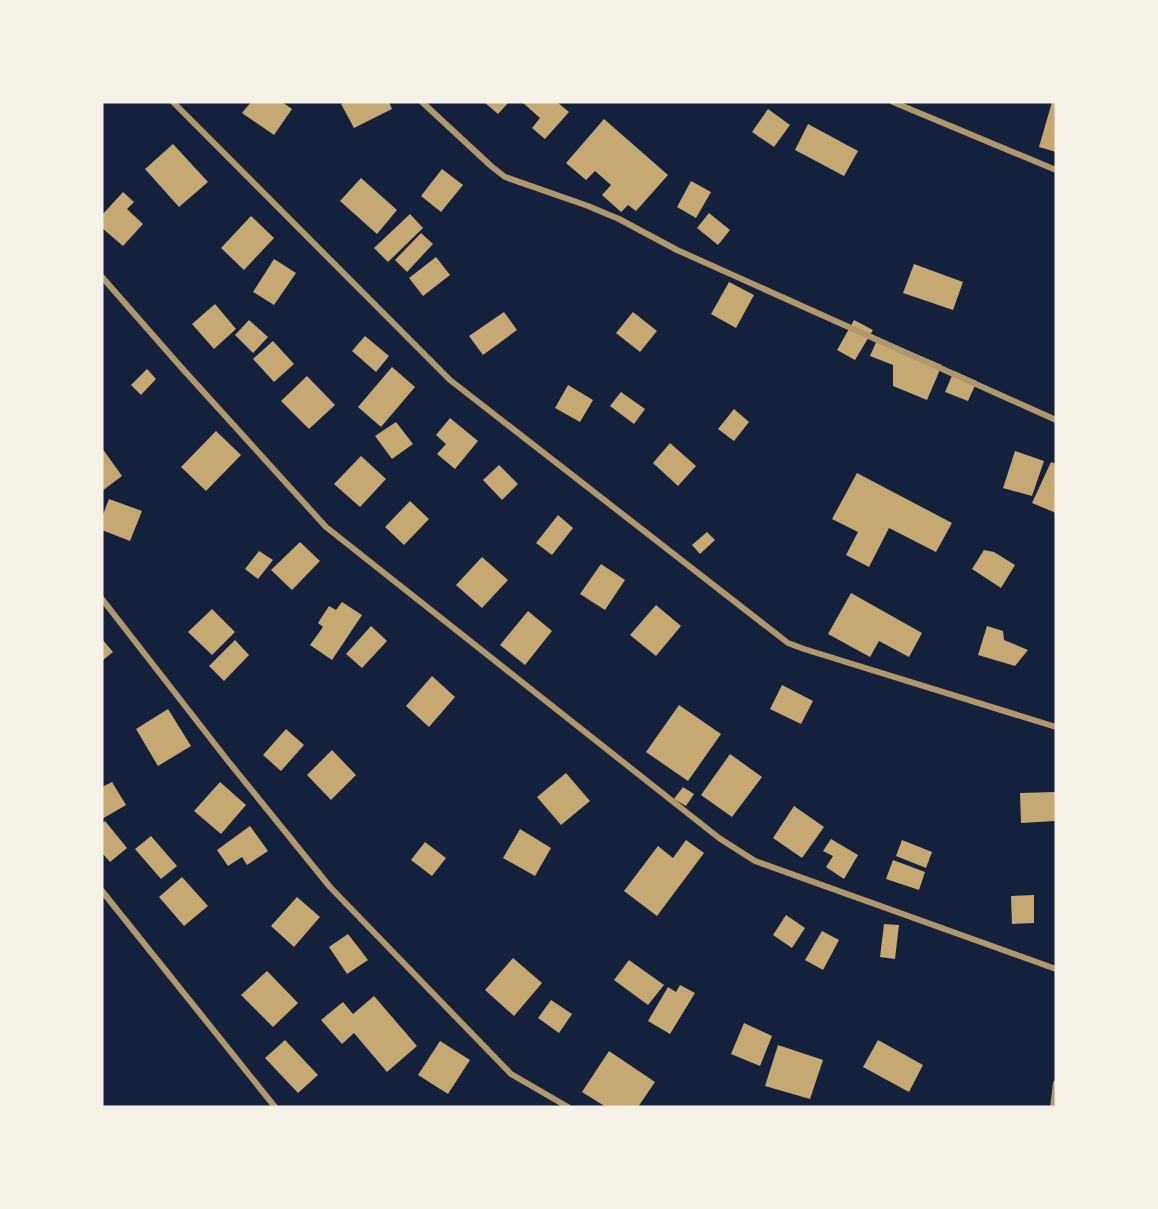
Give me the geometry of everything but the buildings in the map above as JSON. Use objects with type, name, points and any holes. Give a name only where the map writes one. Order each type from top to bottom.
[{"type":"street","points":[[173,102],[450,380],[788,643],[1056,727]]},
{"type":"street","points":[[422,102],[505,177],[619,219],[677,250],[1056,420]]},
{"type":"street","points":[[893,102],[1056,170]]},
{"type":"street","points":[[102,277],[326,527],[719,838],[755,861],[1056,969]]},
{"type":"street","points":[[102,599],[330,887],[511,1074],[568,1107]]},
{"type":"street","points":[[102,891],[275,1107]]},
{"type":"street","points":[[1053,1107],[1056,1083]]}]
